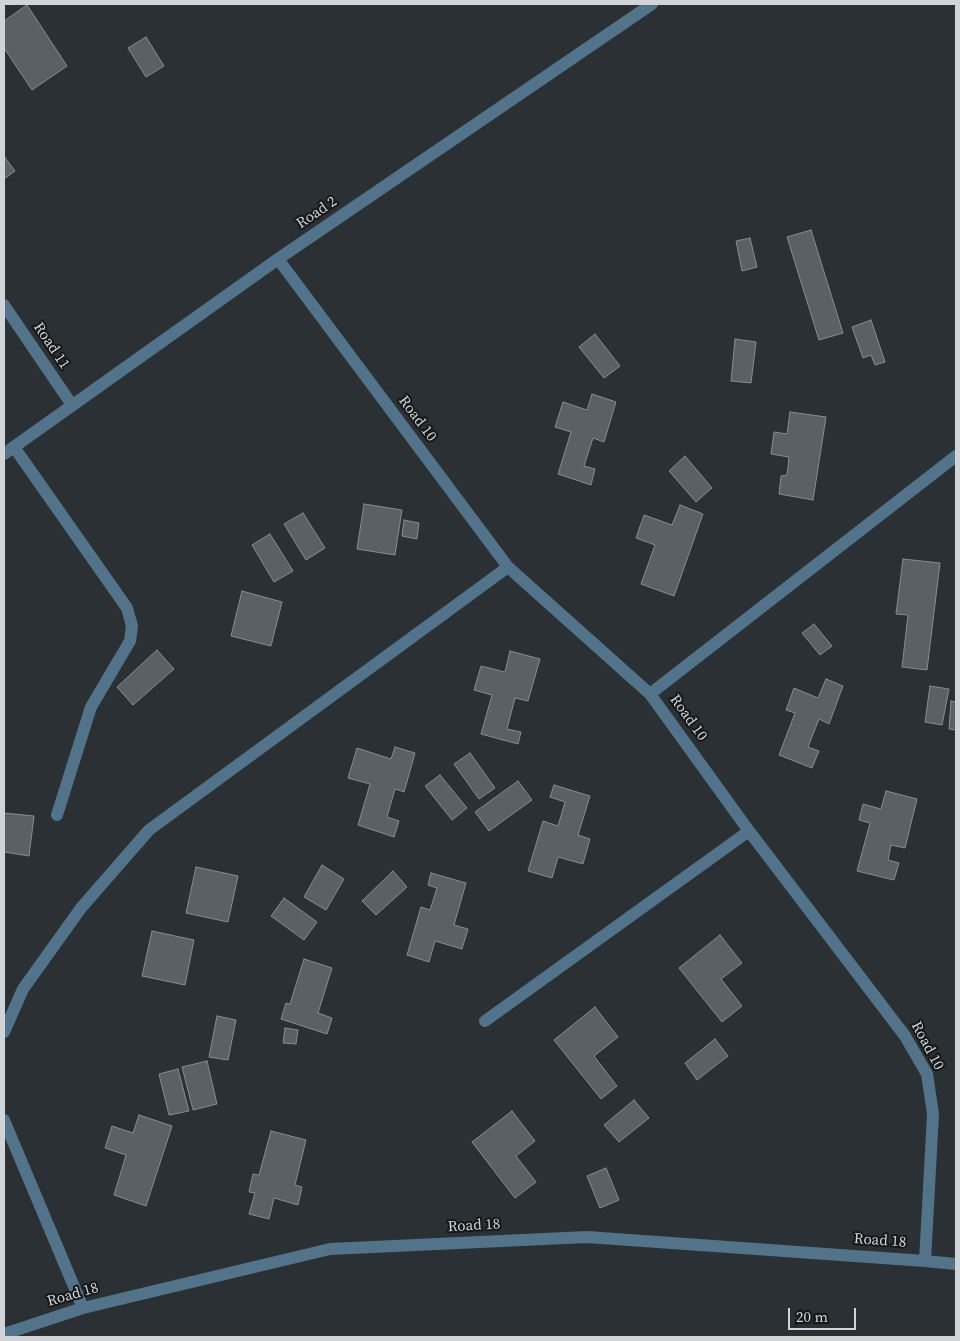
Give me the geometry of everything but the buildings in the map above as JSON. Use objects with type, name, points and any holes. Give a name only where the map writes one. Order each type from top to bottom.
[{"type":"street","name":"Road 2","points":[[9,451],[278,259],[652,4]]},
{"type":"street","name":"Road 10","points":[[278,259],[508,567],[650,694],[749,831],[905,1036],[927,1074],[933,1114],[925,1260]]},
{"type":"street","name":"Road 11","points":[[4,305],[72,405]]},
{"type":"street","points":[[9,451],[127,608],[132,626],[130,641],[91,707],[57,815]]},
{"type":"street","points":[[650,694],[956,456]]},
{"type":"street","points":[[4,1032],[23,989],[81,908],[149,830],[508,567]]},
{"type":"street","points":[[484,1021],[749,831]]},
{"type":"street","points":[[4,1120],[83,1308]]},
{"type":"street","name":"Road 18","points":[[4,1334],[83,1308],[330,1249],[587,1237],[925,1260],[956,1264]]}]
